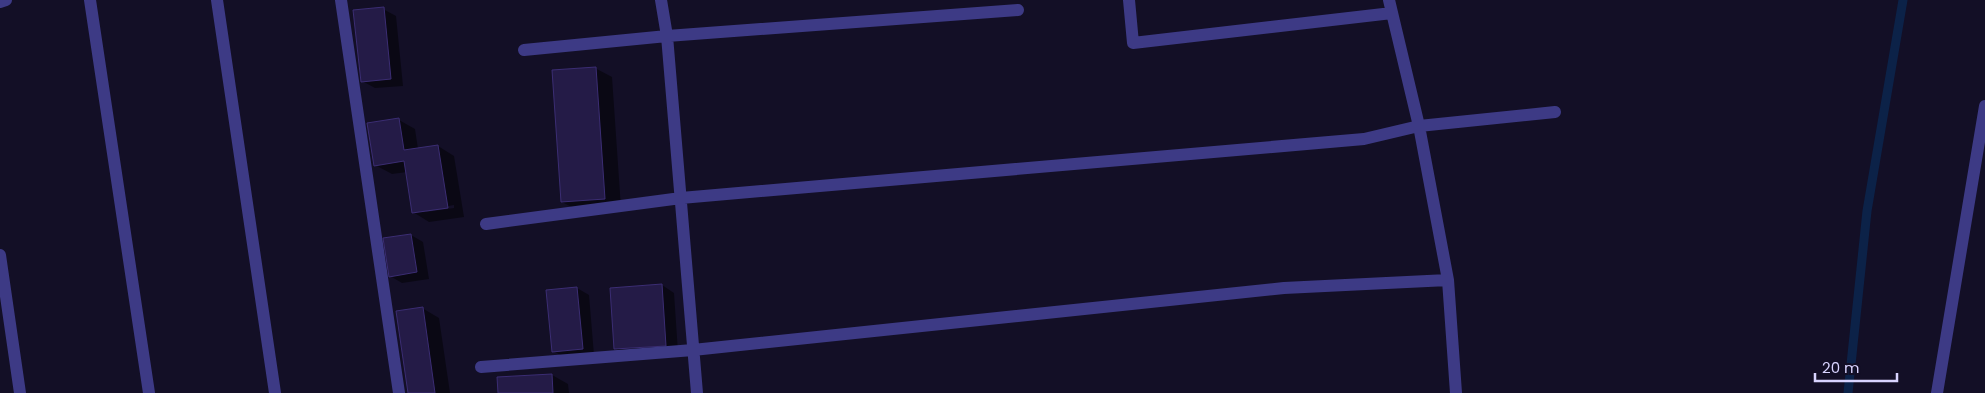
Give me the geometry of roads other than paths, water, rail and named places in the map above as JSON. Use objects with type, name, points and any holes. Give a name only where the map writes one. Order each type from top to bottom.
[{"type":"street","points":[[0,2],[6,0]]},
{"type":"street","points":[[90,0],[149,393]]},
{"type":"street","points":[[217,0],[275,393]]},
{"type":"street","points":[[341,0],[399,393]]},
{"type":"street","points":[[661,0],[667,36],[697,393]]},
{"type":"street","points":[[1129,0],[1133,43],[1390,6],[1420,126],[1448,280],[1456,393]]},
{"type":"street","points":[[524,50],[667,36],[1018,10]]},
{"type":"street","points":[[1938,393],[1985,106]]},
{"type":"street","points":[[486,224],[681,198],[1364,139],[1420,126],[1555,112]]},
{"type":"street","points":[[0,255],[20,393]]},
{"type":"street","points":[[481,368],[694,350],[1284,288],[1448,280]]},
{"type":"waterway","points":[[1848,393],[1867,211],[1903,0]]}]
